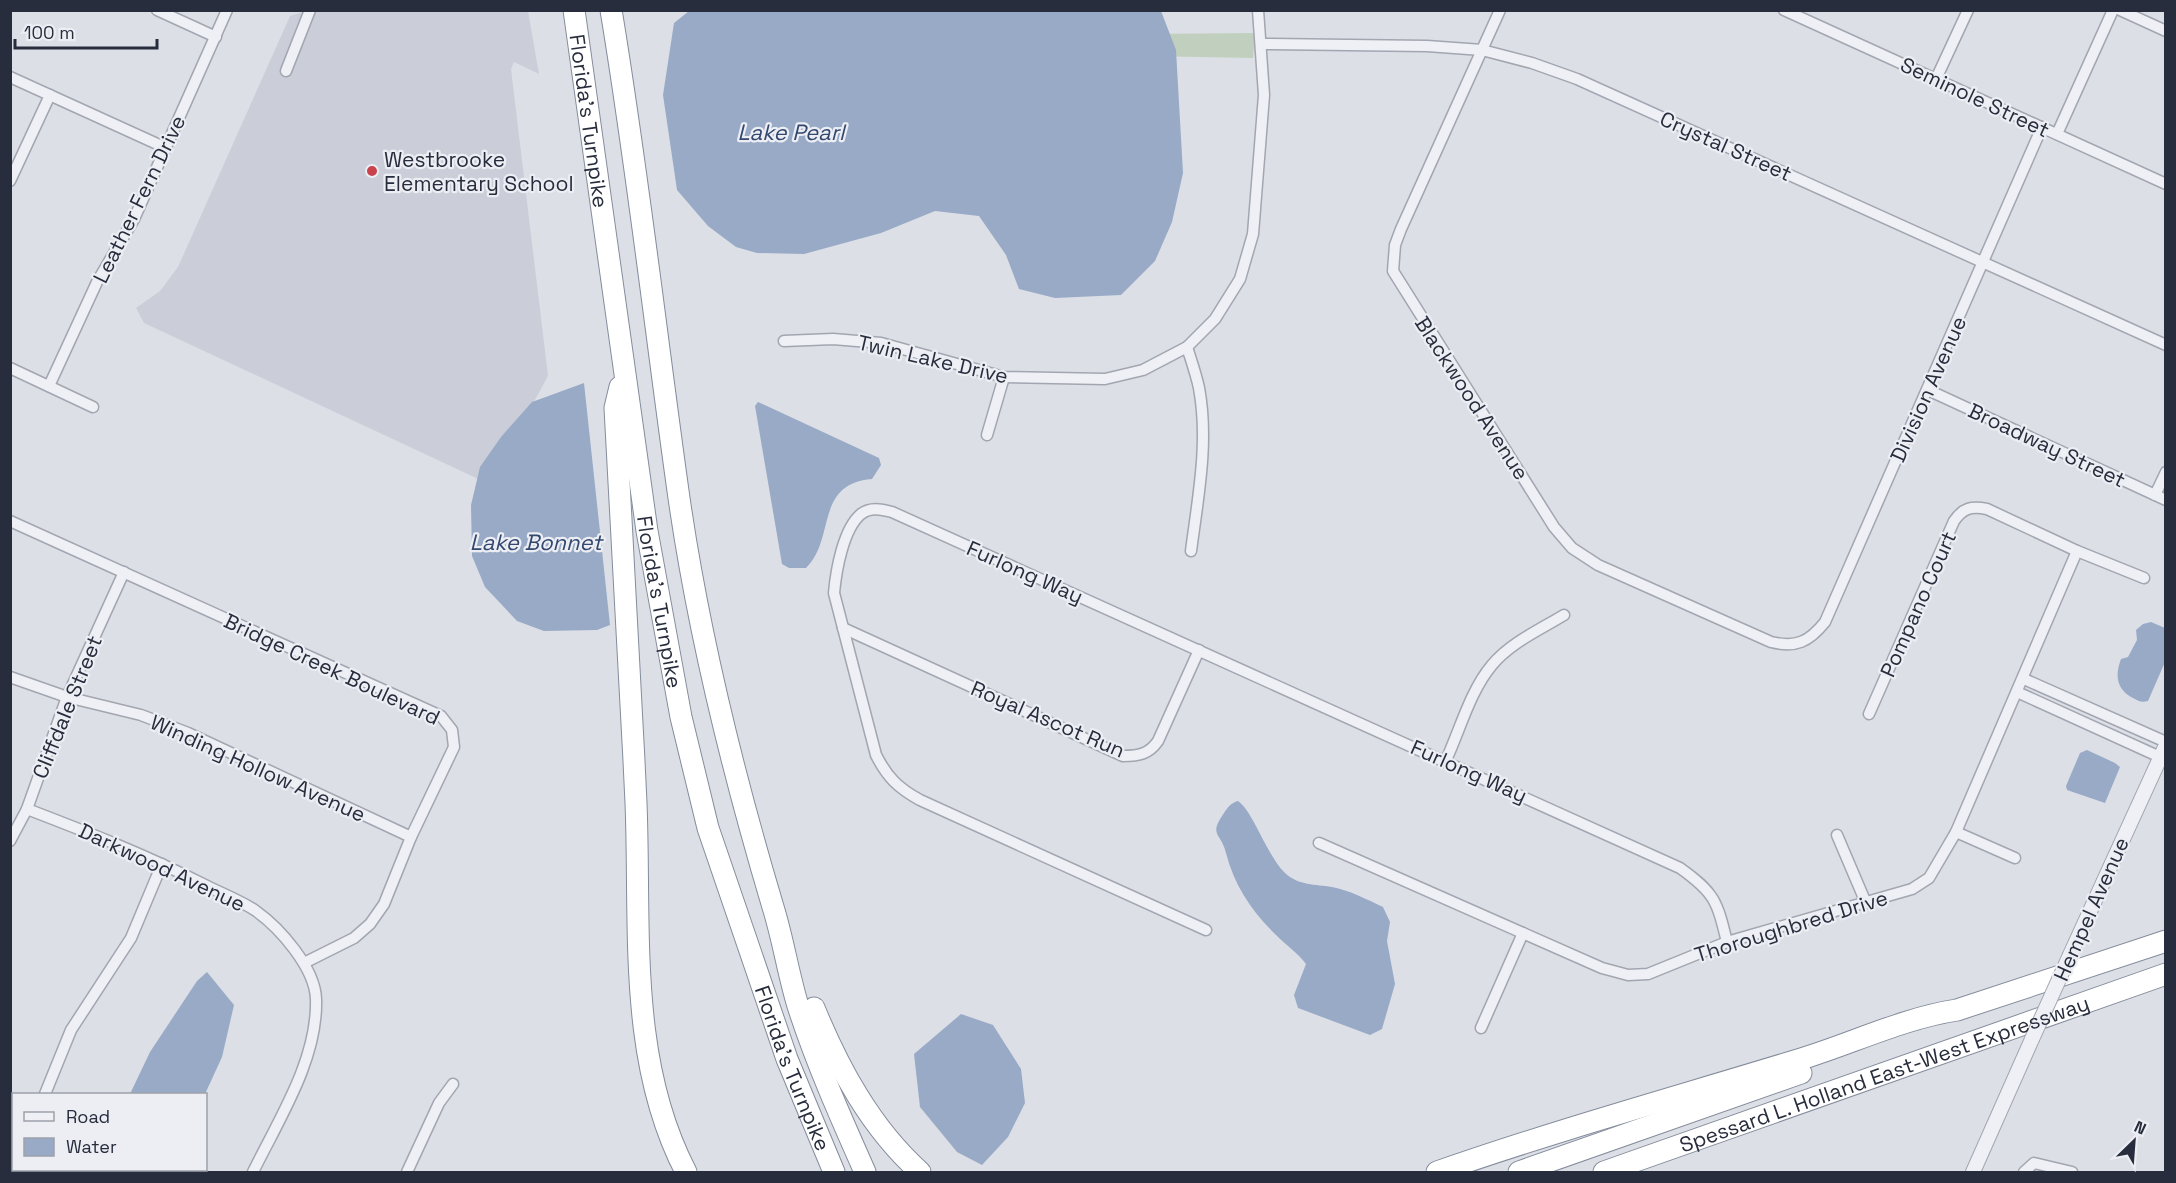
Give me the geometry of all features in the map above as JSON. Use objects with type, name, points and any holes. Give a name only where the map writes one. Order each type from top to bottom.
[{"type":"highway","name":"Florida's Turnpike","points":[[574,10],[624,375],[661,612],[681,717],[708,828],[787,1059],[834,1173]]},
{"type":"highway","name":"Florida's Turnpike","points":[[611,10],[649,262],[685,532],[722,721],[741,804],[774,911],[798,1006],[865,1173]]},
{"type":"highway","points":[[624,375],[615,408],[636,802],[643,1015],[649,1067],[660,1110],[686,1173]]},
{"type":"highway","points":[[774,911],[824,1033],[848,1081],[876,1125],[920,1173]]},
{"type":"highway","name":"Spessard L. Holland East-West Expressway","points":[[1957,1010],[2166,941]]},
{"type":"highway","name":"Spessard L. Holland East-West Expressway","points":[[1604,1173],[2166,974]]},
{"type":"highway","points":[[1437,1173],[1595,1120],[1804,1058],[1934,1014],[1957,1010]]},
{"type":"highway","points":[[1519,1173],[1941,1022],[1957,1010]]},
{"type":"street","points":[[157,10],[216,37]]},
{"type":"street","name":"Leather Fern Drive","points":[[49,386],[97,282],[134,219],[227,10]]},
{"type":"street","points":[[286,71],[310,10]]},
{"type":"street","name":"Twin Lake Drive","points":[[784,341],[833,339],[881,343],[1004,377],[1105,379],[1143,370],[1187,347],[1215,319],[1239,279],[1253,234],[1264,95],[1258,10]]},
{"type":"street","name":"Blackwood Avenue","points":[[1500,10],[1401,230],[1395,245],[1393,271],[1554,526],[1572,548],[1598,565],[1771,642],[1787,646],[1803,643]]},
{"type":"street","name":"Seminole Street","points":[[1784,10],[2166,184]]},
{"type":"street","points":[[1936,79],[1968,10]]},
{"type":"street","points":[[2057,134],[2113,10]]},
{"type":"street","points":[[2120,10],[2166,31]]},
{"type":"street","name":"Crystal Street","points":[[1262,44],[1426,46],[1482,50],[1532,63],[1577,79],[2166,345]]},
{"type":"street","points":[[10,77],[166,148]]},
{"type":"street","points":[[10,181],[50,95]]},
{"type":"street","name":"Division Avenue","points":[[1803,643],[1825,622],[2042,127]]},
{"type":"street","points":[[1187,347],[1199,388],[1202,420],[1202,466],[1191,551]]},
{"type":"street","points":[[10,368],[93,407]]},
{"type":"street","points":[[987,435],[1004,377]]},
{"type":"street","name":"Broadway Street","points":[[1928,390],[2160,498]]},
{"type":"street","points":[[2160,498],[2166,472]]},
{"type":"street","name":"Pompano Court","points":[[1869,714],[1960,513],[1972,507],[1987,508],[2144,578]]},
{"type":"street","name":"Furlong Way","points":[[1206,930],[899,788],[886,774],[876,754],[834,593],[836,568],[852,525],[862,513],[877,508],[892,512],[1446,760],[1680,868],[1705,886],[1717,904],[1727,942]]},
{"type":"street","name":"Bridge Creek Boulevard","points":[[10,521],[441,716],[452,730],[454,747],[411,837],[384,904],[370,924],[354,938],[304,963]]},
{"type":"street","name":"Thoroughbred Drive","points":[[1319,843],[1602,968],[1628,975],[1648,974],[1727,942],[1912,889],[1929,878],[1956,832],[2016,692],[2024,679],[2077,550]]},
{"type":"street","name":"Cliffdale Street","points":[[10,841],[27,809],[67,698],[123,572]]},
{"type":"street","points":[[1446,760],[1482,680],[1493,663],[1511,648],[1564,615]]},
{"type":"street","name":"Royal Ascot Run","points":[[843,628],[1123,756],[1139,756],[1151,751],[1158,741],[1199,650]]},
{"type":"street","name":"Winding Hollow Avenue","points":[[10,677],[67,698],[141,715],[189,733],[411,837]]},
{"type":"street","points":[[2024,679],[2164,748]]},
{"type":"street","points":[[2016,692],[2164,748]]},
{"type":"street","name":"Hempel Avenue","points":[[1973,1173],[2164,748]]},
{"type":"street","name":"Darkwood Avenue","points":[[27,809],[162,864],[255,910],[284,936],[304,963],[316,996],[314,1032],[301,1071],[254,1173]]},
{"type":"street","points":[[1956,832],[2015,858]]},
{"type":"street","points":[[1837,835],[1866,903]]},
{"type":"street","points":[[46,1093],[71,1030],[131,938],[162,864]]},
{"type":"street","points":[[1481,1028],[1523,933]]},
{"type":"street","points":[[407,1173],[439,1103],[453,1084]]},
{"type":"street","points":[[2024,1173],[2034,1162],[2072,1173]]},
{"type":"shaded area","name":"Westbrooke Elementary School","points":[[309,10],[528,11],[539,74],[514,62],[511,69],[548,376],[489,484],[144,323],[136,308],[160,291],[178,267],[290,16]]},
{"type":"green space","points":[[1255,33],[1253,58],[1144,56],[1145,34]]},
{"type":"water","name":"Lake Pearl","points":[[689,11],[1161,11],[1176,50],[1183,173],[1172,222],[1155,261],[1121,295],[1055,298],[1019,289],[1006,255],[979,216],[935,211],[881,233],[804,254],[757,253],[736,247],[708,226],[677,190],[663,95],[674,23]]},
{"type":"water","name":"Lake Bonnet","points":[[584,383],[610,625],[597,630],[544,631],[517,621],[485,587],[472,556],[471,505],[480,467],[501,437],[532,402]]},
{"type":"water","points":[[758,402],[879,458],[881,465],[872,479],[854,483],[841,491],[828,514],[821,543],[806,568],[789,568],[782,564],[755,406]]},
{"type":"water","points":[[2151,622],[2165,628],[2165,662],[2148,701],[2142,702],[2123,690],[2118,681],[2118,671],[2121,659],[2128,657],[2137,640],[2136,630],[2143,624]]},
{"type":"water","points":[[2087,750],[2120,767],[2105,803],[2067,790],[2066,786],[2080,753]]},
{"type":"water","points":[[1238,801],[1249,814],[1278,865],[1290,877],[1313,885],[1345,890],[1383,907],[1390,922],[1387,941],[1395,984],[1382,1029],[1370,1035],[1298,1008],[1294,995],[1306,964],[1267,926],[1252,907],[1239,887],[1229,865],[1224,846],[1217,834],[1219,820],[1233,803]]},
{"type":"water","points":[[207,972],[234,1005],[222,1057],[205,1093],[130,1093],[150,1052],[197,981]]},
{"type":"water","points":[[961,1014],[993,1025],[1021,1069],[1025,1103],[1008,1137],[982,1165],[957,1152],[920,1107],[914,1054]]},
{"type":"place","name":"Westbrooke Elementary School","points":[[372,171]]}]
